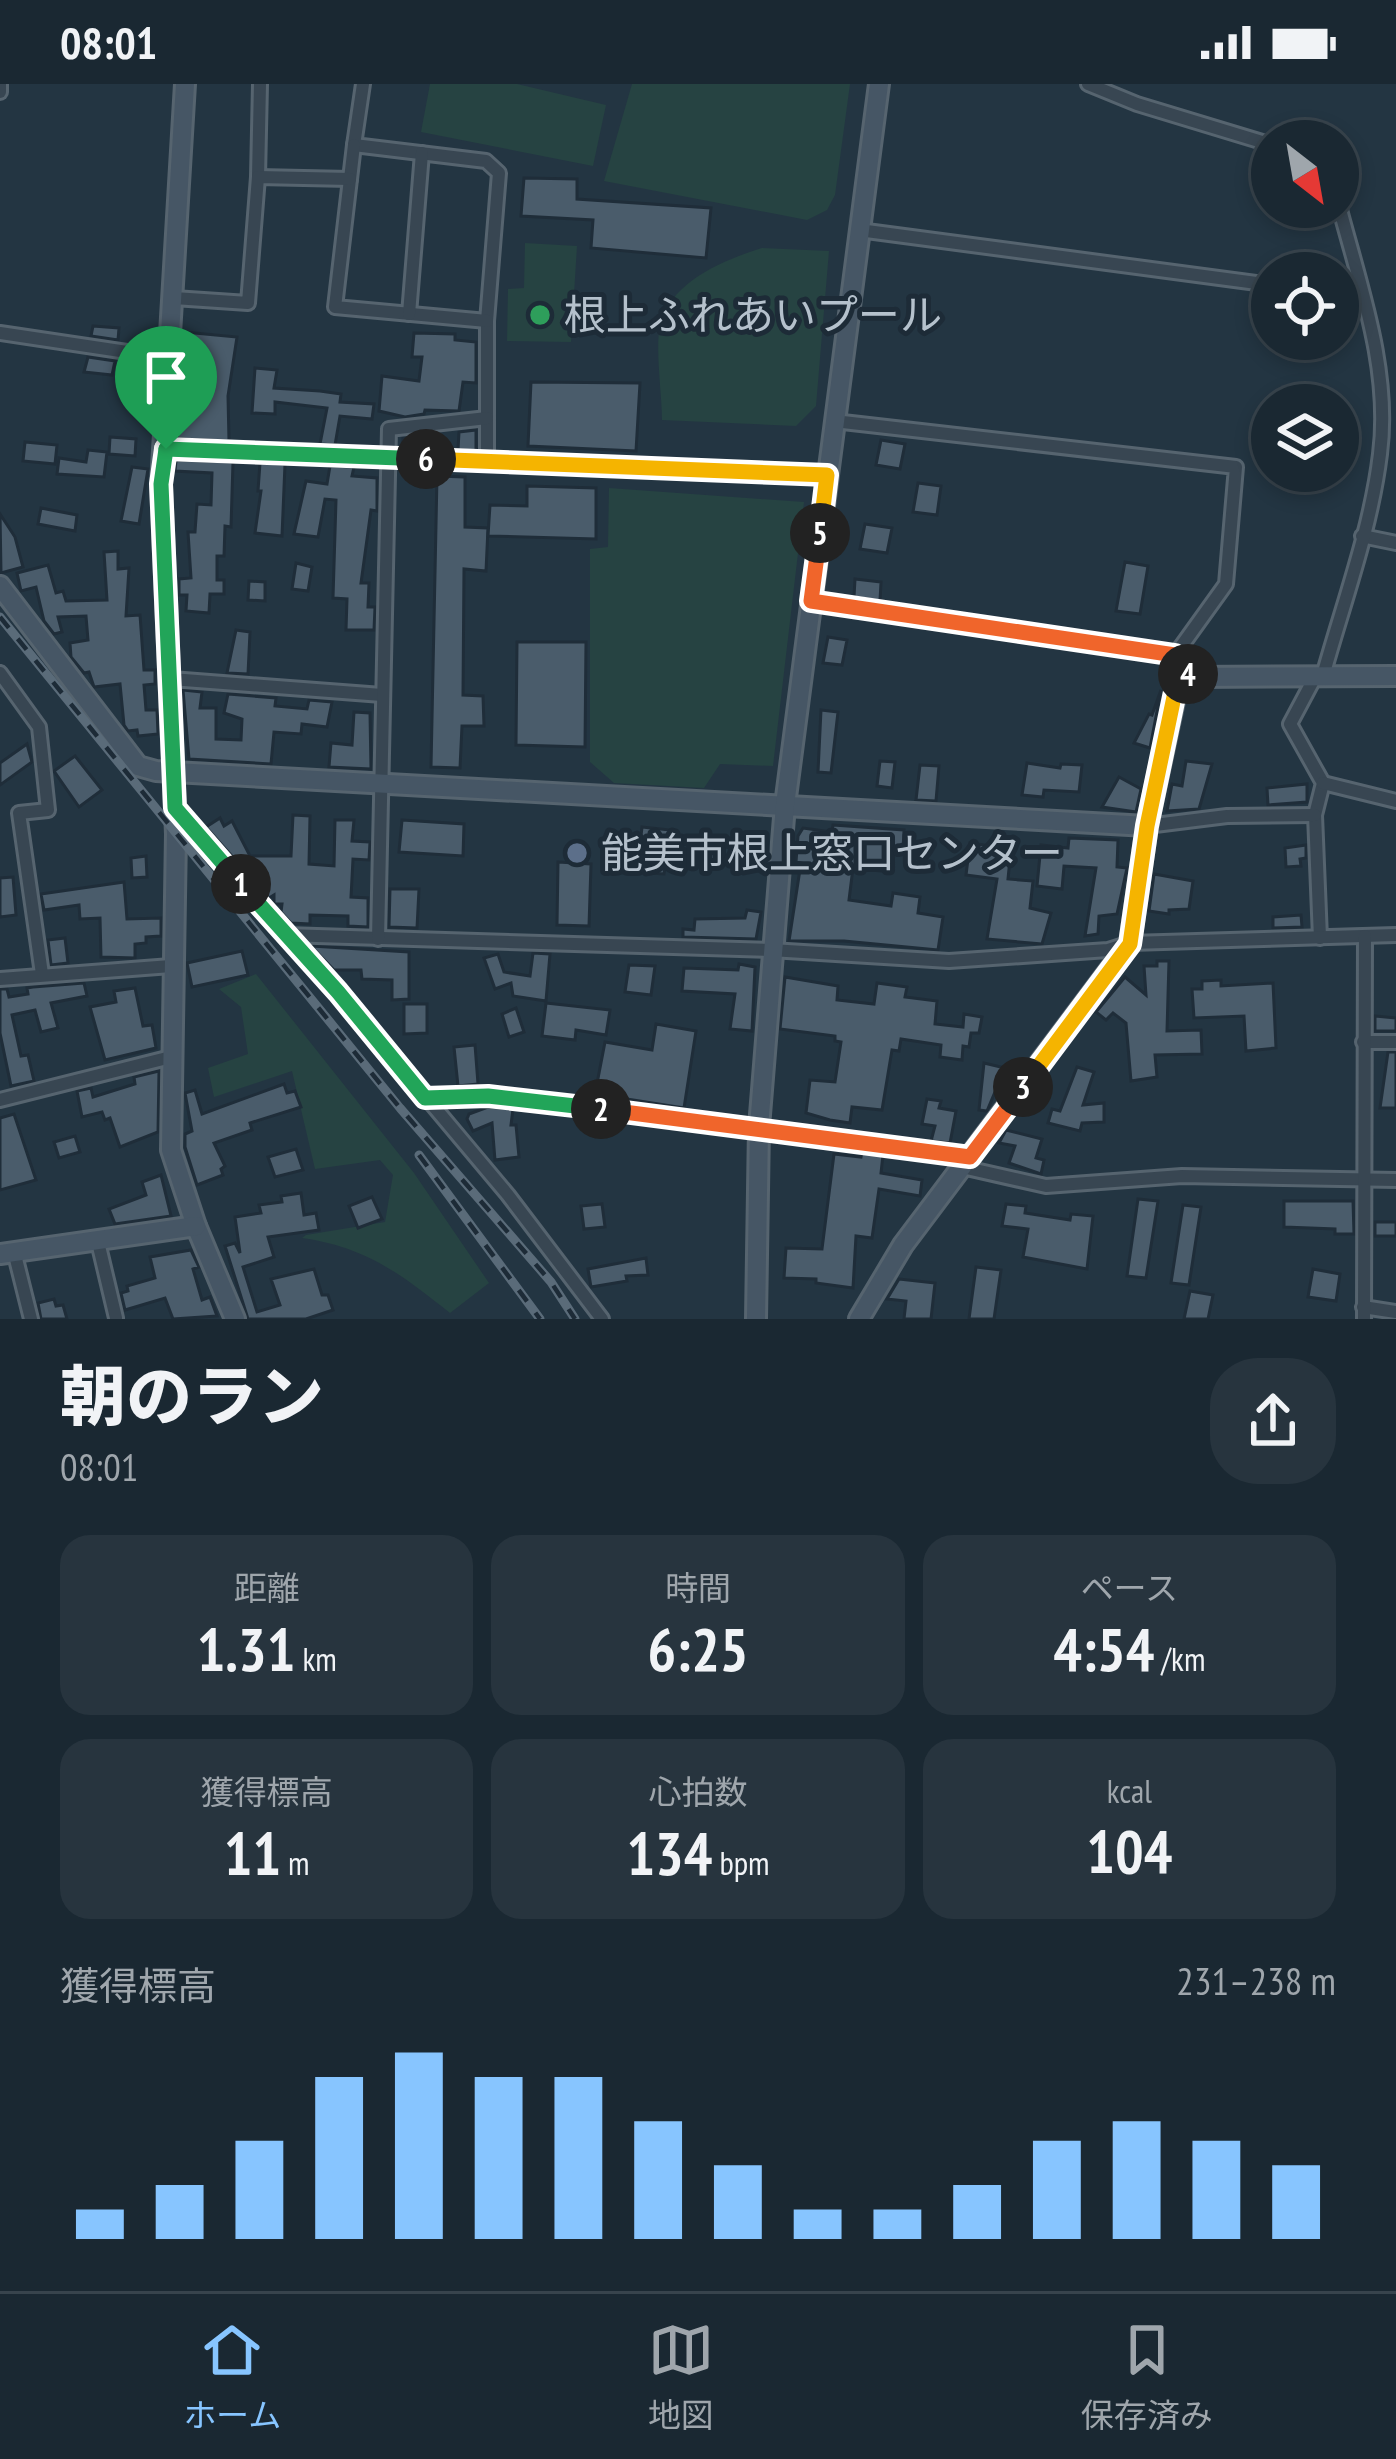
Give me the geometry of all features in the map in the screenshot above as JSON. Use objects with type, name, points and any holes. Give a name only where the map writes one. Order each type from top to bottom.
[{"type":"street","points":[[184,84],[161,484],[175,772],[171,1150],[235,1319]]},
{"type":"street","points":[[175,298],[248,303],[260,84]]},
{"type":"street","points":[[363,84],[335,307],[487,322]]},
{"type":"street","points":[[756,1319],[759,1126],[784,805],[879,84]]},
{"type":"street","points":[[1088,84],[1251,139]]},
{"type":"street","points":[[355,145],[486,161],[499,173],[487,322],[487,461]]},
{"type":"street","points":[[409,314],[422,153]]},
{"type":"street","points":[[258,177],[350,179]]},
{"type":"street","points":[[1320,938],[1315,815],[1323,782],[1290,724],[1319,677],[1380,454],[1376,352],[1345,228]]},
{"type":"street","points":[[859,230],[1251,282]]},
{"type":"street","points":[[1359,297],[1364,298]]},
{"type":"street","points":[[0,333],[167,358]]},
{"type":"street","points":[[378,939],[389,428],[487,418]]},
{"type":"street","points":[[834,421],[1236,467],[1226,584],[1175,655]]},
{"type":"street","points":[[166,449],[827,475]]},
{"type":"street","points":[[1361,536],[1396,543]]},
{"type":"street","points":[[0,586],[138,766],[175,772],[1147,826],[1227,816],[1315,815]]},
{"type":"street","points":[[811,601],[1175,655],[1190,676]]},
{"type":"street","points":[[0,673],[39,728],[48,810],[19,813],[42,974]]},
{"type":"street","points":[[859,1319],[903,1245],[1130,944],[1147,826],[1175,692],[1190,676],[1396,676]]},
{"type":"street","points":[[171,679],[382,695]]},
{"type":"street","points":[[1323,782],[1396,801]]},
{"type":"street","points":[[175,808],[425,1098],[557,1256],[602,1319]]},
{"type":"street","points":[[285,935],[771,950],[949,961],[1108,950],[1130,944],[1396,935]]},
{"type":"street","points":[[1365,935],[1364,1313],[1396,1312]]},
{"type":"street","points":[[0,980],[171,966]]},
{"type":"street","points":[[1363,1042],[1396,1042]]},
{"type":"street","points":[[0,1100],[171,1057]]},
{"type":"street","points":[[425,1098],[488,1096],[759,1126],[966,1162],[1046,1186],[1182,1176],[1396,1180]]},
{"type":"street","points":[[31,1319],[7,1252],[196,1226]]},
{"type":"street","points":[[98,1242],[114,1319]]},
{"type":"green space","points":[[430,84],[517,84],[606,105],[593,166],[421,132]]},
{"type":"green space","points":[[632,84],[850,84],[835,195],[827,210],[807,220],[604,181]]},
{"type":"green space","name":"根上ふれあいプール","points":[[525,243],[577,246],[571,342],[507,341],[508,289],[524,288]]},
{"type":"green space","points":[[762,248],[829,251],[816,406],[796,426],[662,420],[658,346],[666,310],[701,274]]},
{"type":"green space","points":[[609,488],[804,502],[773,766],[720,764],[704,788],[614,783],[590,762],[590,549],[608,547]]},
{"type":"green space","points":[[256,974],[414,1173],[489,1283],[450,1313],[382,1264],[345,1248],[302,1238],[385,1222],[393,1175],[380,1160],[315,1169],[292,1071],[214,1097],[208,1068],[248,1054],[241,1007],[219,989]]},
{"type":"building","points":[[524,178],[577,179],[577,199],[711,208],[706,258],[591,248],[593,220],[521,216]]},
{"type":"building","points":[[93,326],[119,328],[118,340],[91,336]]},
{"type":"building","points":[[184,332],[237,337],[228,396],[229,441],[177,439],[186,367],[182,367]]},
{"type":"building","points":[[414,333],[455,334],[455,340],[476,342],[476,383],[463,382],[459,411],[425,410],[405,417],[379,411],[382,376],[419,381],[422,357],[412,357]]},
{"type":"building","points":[[88,357],[115,361],[112,375],[84,372]]},
{"type":"building","points":[[255,368],[277,370],[274,388],[341,394],[340,402],[374,404],[372,419],[340,416],[335,445],[320,444],[327,408],[275,402],[275,414],[252,413]]},
{"type":"building","points":[[531,382],[640,383],[636,451],[528,446]]},
{"type":"building","points":[[476,430],[476,451],[458,450],[459,432]]},
{"type":"building","points":[[434,436],[434,449],[403,448],[403,438]]},
{"type":"building","points":[[110,437],[136,439],[135,456],[109,454]]},
{"type":"building","points":[[881,440],[905,444],[900,469],[876,465]]},
{"type":"building","points":[[25,442],[57,445],[55,464],[23,461]]},
{"type":"building","points":[[88,450],[107,452],[104,477],[57,474],[59,458],[86,462]]},
{"type":"building","points":[[176,460],[233,462],[231,527],[225,526],[224,556],[217,556],[217,580],[224,580],[224,594],[210,594],[209,613],[186,611],[187,595],[179,595],[179,579],[191,578],[188,532],[195,532],[197,504],[211,505],[212,473],[175,471]]},
{"type":"building","points":[[260,463],[285,464],[282,536],[255,533]]},
{"type":"building","points":[[330,466],[354,467],[352,476],[377,478],[377,511],[371,510],[361,583],[369,583],[374,630],[346,630],[347,599],[333,598],[336,500],[325,499],[318,537],[294,534],[306,481],[327,484]]},
{"type":"building","points":[[132,467],[148,469],[139,524],[121,521]]},
{"type":"building","points":[[437,476],[465,477],[465,527],[488,528],[486,571],[464,569],[463,695],[483,696],[484,726],[462,726],[460,768],[431,767]]},
{"type":"building","points":[[918,483],[941,486],[937,515],[913,512]]},
{"type":"building","points":[[527,486],[596,488],[596,539],[488,536],[490,505],[527,506]]},
{"type":"building","points":[[41,508],[77,515],[75,531],[38,524]]},
{"type":"building","points":[[0,514],[15,537],[23,567],[1,573]]},
{"type":"building","points":[[865,524],[892,528],[887,553],[860,549]]},
{"type":"building","points":[[118,551],[118,569],[129,568],[126,616],[140,615],[144,670],[155,670],[155,684],[144,685],[146,710],[157,710],[158,734],[138,736],[137,730],[128,731],[120,684],[94,687],[89,672],[84,673],[71,657],[70,643],[88,640],[86,616],[58,617],[62,632],[54,634],[44,621],[36,587],[21,591],[17,573],[48,565],[56,593],[63,591],[66,601],[107,600],[104,552]]},
{"type":"building","points":[[1125,562],[1148,566],[1140,614],[1116,611]]},
{"type":"building","points":[[296,563],[312,567],[308,591],[292,589]]},
{"type":"building","points":[[855,579],[881,582],[880,601],[854,597]]},
{"type":"building","points":[[249,581],[265,582],[265,601],[248,600]]},
{"type":"building","points":[[236,630],[250,632],[248,674],[227,673]]},
{"type":"building","points":[[828,637],[847,640],[842,665],[823,663]]},
{"type":"building","points":[[517,642],[586,642],[585,747],[516,745]]},
{"type":"building","points":[[183,690],[202,692],[200,708],[216,708],[216,739],[241,740],[242,719],[224,713],[228,694],[276,698],[275,706],[307,709],[309,700],[332,702],[327,727],[302,724],[301,734],[274,732],[271,764],[189,759]]},
{"type":"building","points":[[1161,690],[1150,748],[1134,743],[1152,715]]},
{"type":"building","points":[[821,710],[838,712],[831,773],[818,772]]},
{"type":"building","points":[[354,712],[370,713],[371,769],[329,767],[331,743],[352,745]]},
{"type":"building","points":[[27,744],[32,762],[0,785],[0,763]]},
{"type":"building","points":[[75,756],[102,790],[79,807],[54,771]]},
{"type":"building","points":[[880,761],[895,762],[892,788],[877,786]]},
{"type":"building","points":[[1186,761],[1212,764],[1199,809],[1167,811],[1172,784],[1182,786]]},
{"type":"building","points":[[1027,763],[1060,768],[1061,764],[1082,765],[1079,792],[1044,790],[1043,797],[1022,795]]},
{"type":"building","points":[[920,765],[939,766],[936,801],[916,800]]},
{"type":"building","points":[[1119,777],[1141,789],[1136,812],[1102,807]]},
{"type":"building","points":[[1307,784],[1307,802],[1268,805],[1267,788]]},
{"type":"building","points":[[293,815],[310,816],[309,864],[334,866],[335,820],[354,820],[352,841],[370,842],[369,860],[353,859],[351,897],[368,898],[368,927],[348,926],[348,916],[310,915],[310,924],[291,923],[281,912],[282,904],[274,904],[274,895],[269,898],[206,827],[220,818],[224,826],[232,821],[250,856],[291,856]]},
{"type":"building","points":[[402,820],[464,824],[463,856],[399,852]]},
{"type":"building","points":[[833,825],[904,830],[903,850],[895,849],[891,872],[853,868],[849,900],[891,906],[893,893],[920,897],[918,913],[943,917],[938,950],[789,941],[801,863],[796,862],[798,836],[803,828],[832,832]]},
{"type":"building","points":[[642,827],[670,830],[664,874],[637,872]]},
{"type":"building","points":[[704,837],[722,839],[721,868],[701,867]]},
{"type":"building","points":[[1069,838],[1118,840],[1117,867],[1127,868],[1117,914],[1099,916],[1098,934],[1085,936],[1096,868],[1064,866],[1062,889],[1037,886],[1041,845],[1068,848]]},
{"type":"building","points":[[970,843],[1011,849],[1008,879],[1033,881],[1030,908],[1051,913],[1042,944],[987,939],[997,879],[966,875]]},
{"type":"building","points":[[1306,845],[1301,866],[1286,867],[1285,848]]},
{"type":"building","points":[[146,856],[147,877],[132,878],[131,858]]},
{"type":"building","points":[[558,862],[591,864],[589,926],[557,925]]},
{"type":"building","points":[[1154,874],[1193,881],[1189,909],[1169,910],[1169,914],[1149,911]]},
{"type":"building","points":[[13,877],[16,915],[0,917],[0,878]]},
{"type":"building","points":[[124,882],[127,919],[161,918],[161,936],[135,944],[135,958],[101,957],[100,918],[80,919],[79,905],[44,910],[41,894]]},
{"type":"building","points":[[390,889],[419,889],[417,928],[389,927]]},
{"type":"building","points":[[747,910],[761,912],[756,939],[683,937],[683,929],[694,930],[695,919],[745,918]]},
{"type":"building","points":[[1301,915],[1302,927],[1273,928],[1273,917]]},
{"type":"building","points":[[65,938],[68,963],[51,965],[48,940]]},
{"type":"building","points":[[311,946],[409,952],[409,999],[392,1000],[392,980],[362,979],[361,970],[334,970]]},
{"type":"building","points":[[242,951],[248,975],[192,987],[187,963]]},
{"type":"building","points":[[533,953],[550,954],[546,1001],[513,996],[511,983],[495,989],[484,958],[498,954],[504,972],[530,976]]},
{"type":"building","points":[[1157,961],[1169,961],[1167,1031],[1201,1030],[1202,1054],[1155,1055],[1157,1077],[1131,1081],[1126,1023],[1113,1013],[1106,1020],[1096,1012],[1125,977],[1146,995],[1144,966],[1157,966]]},
{"type":"building","points":[[739,964],[755,967],[752,1031],[730,1029],[735,994],[682,991],[684,968],[738,970]]},
{"type":"building","points":[[629,965],[655,966],[651,995],[625,992]]},
{"type":"building","points":[[785,977],[838,986],[837,1000],[874,1004],[877,983],[907,987],[905,997],[937,1001],[935,1024],[963,1027],[964,1014],[982,1017],[979,1033],[971,1033],[962,1060],[940,1057],[941,1045],[901,1039],[899,1051],[892,1050],[882,1110],[852,1107],[850,1123],[830,1120],[806,1113],[810,1080],[835,1082],[841,1042],[835,1036],[780,1029]]},
{"type":"building","points":[[1221,980],[1221,986],[1273,983],[1276,1048],[1246,1051],[1244,1016],[1194,1018],[1192,989],[1202,989],[1202,981]]},
{"type":"building","points":[[84,983],[87,996],[51,1003],[58,1028],[41,1032],[35,1010],[12,1015],[21,1056],[28,1055],[34,1081],[11,1086],[0,1033],[0,989],[7,989],[9,997],[28,994],[27,988]]},
{"type":"building","points":[[135,988],[143,1026],[152,1025],[156,1048],[105,1060],[90,1007],[116,1002],[114,991]]},
{"type":"building","points":[[546,1003],[610,1010],[606,1035],[576,1030],[575,1040],[542,1036]]},
{"type":"building","points":[[404,1004],[427,1004],[427,1033],[404,1034]]},
{"type":"building","points":[[516,1008],[524,1032],[509,1037],[502,1014]]},
{"type":"building","points":[[1375,1016],[1396,1018],[1396,1031],[1375,1031]]},
{"type":"building","points":[[656,1024],[696,1031],[684,1108],[595,1094],[605,1042],[652,1050]]},
{"type":"building","points":[[475,1045],[478,1084],[458,1086],[454,1047]]},
{"type":"building","points":[[1388,1052],[1396,1052],[1396,1108],[1380,1108]]},
{"type":"building","points":[[984,1063],[1005,1068],[987,1111],[979,1110]]},
{"type":"building","points":[[1077,1067],[1094,1072],[1083,1105],[1104,1103],[1104,1122],[1082,1123],[1080,1131],[1048,1123],[1052,1109],[1060,1111]]},
{"type":"building","points":[[159,1071],[158,1132],[120,1147],[110,1118],[105,1120],[102,1112],[82,1117],[77,1091],[91,1088],[93,1097]]},
{"type":"building","points":[[284,1084],[287,1093],[295,1091],[301,1107],[250,1123],[252,1130],[214,1143],[225,1166],[223,1175],[197,1185],[185,1147],[185,1134],[192,1131],[185,1093],[195,1090],[202,1114]]},
{"type":"building","points":[[927,1099],[941,1101],[939,1108],[956,1111],[950,1143],[931,1141],[935,1126],[922,1124]]},
{"type":"building","points":[[488,1107],[513,1109],[511,1125],[516,1125],[519,1157],[495,1160],[492,1123],[473,1131],[469,1114]]},
{"type":"building","points":[[14,1114],[36,1180],[0,1190],[0,1118]]},
{"type":"building","points":[[1006,1130],[1042,1139],[1036,1158],[1044,1160],[1041,1174],[1009,1163],[1015,1146],[999,1143]]},
{"type":"building","points":[[75,1136],[80,1152],[59,1158],[54,1142]]},
{"type":"building","points":[[296,1149],[303,1170],[275,1177],[268,1157]]},
{"type":"building","points":[[862,1152],[883,1155],[881,1173],[922,1180],[920,1196],[879,1189],[872,1238],[856,1236],[853,1288],[816,1283],[816,1279],[784,1278],[786,1248],[822,1249],[834,1154],[861,1157]]},
{"type":"building","points":[[161,1175],[171,1216],[115,1224],[109,1209],[146,1195],[142,1182]]},
{"type":"building","points":[[301,1193],[304,1215],[316,1213],[319,1230],[268,1237],[274,1257],[243,1267],[257,1312],[280,1305],[271,1279],[314,1269],[322,1295],[328,1295],[333,1310],[306,1319],[248,1319],[225,1246],[235,1243],[240,1253],[235,1217],[261,1213],[259,1205]]},
{"type":"building","points":[[372,1197],[382,1219],[358,1228],[349,1206]]},
{"type":"building","points":[[1138,1199],[1158,1201],[1146,1278],[1127,1276]]},
{"type":"building","points":[[1284,1201],[1353,1201],[1354,1234],[1284,1227]]},
{"type":"building","points":[[602,1204],[605,1227],[584,1229],[581,1206]]},
{"type":"building","points":[[1006,1204],[1026,1206],[1025,1213],[1070,1220],[1071,1214],[1093,1216],[1087,1269],[1023,1257],[1028,1229],[1002,1226]]},
{"type":"building","points":[[1183,1205],[1201,1207],[1189,1285],[1171,1283]]},
{"type":"building","points":[[1375,1222],[1396,1222],[1396,1236],[1375,1236]]},
{"type":"building","points":[[191,1250],[199,1267],[193,1269],[202,1300],[210,1297],[217,1316],[173,1319],[165,1298],[125,1310],[121,1293],[128,1291],[127,1286],[155,1278],[150,1257]]},
{"type":"building","points":[[646,1258],[648,1275],[591,1287],[588,1269]]},
{"type":"building","points":[[976,1267],[1001,1270],[994,1319],[969,1319]]},
{"type":"building","points":[[1313,1269],[1340,1274],[1336,1301],[1308,1297]]},
{"type":"building","points":[[899,1279],[935,1283],[931,1319],[904,1319],[906,1301],[887,1299]]},
{"type":"building","points":[[1190,1291],[1213,1295],[1208,1319],[1184,1319]]},
{"type":"building","points":[[54,1299],[56,1306],[63,1305],[67,1319],[41,1319],[38,1303]]},
{"type":"railway","points":[[0,617],[400,1108],[551,1282],[575,1319]]},
{"type":"railway","points":[[419,1155],[540,1319]]},
{"type":"place","name":"根上ふれあいプール","points":[[540,315]]},
{"type":"place","name":"能美市根上窓口センター","points":[[577,853]]},
{"type":"route","points":[[166,449],[827,475],[811,601],[1175,655],[1190,676],[1175,692],[1147,826],[1130,944],[970,1157],[759,1126],[488,1096],[425,1098],[175,808],[161,484],[166,449]]}]
